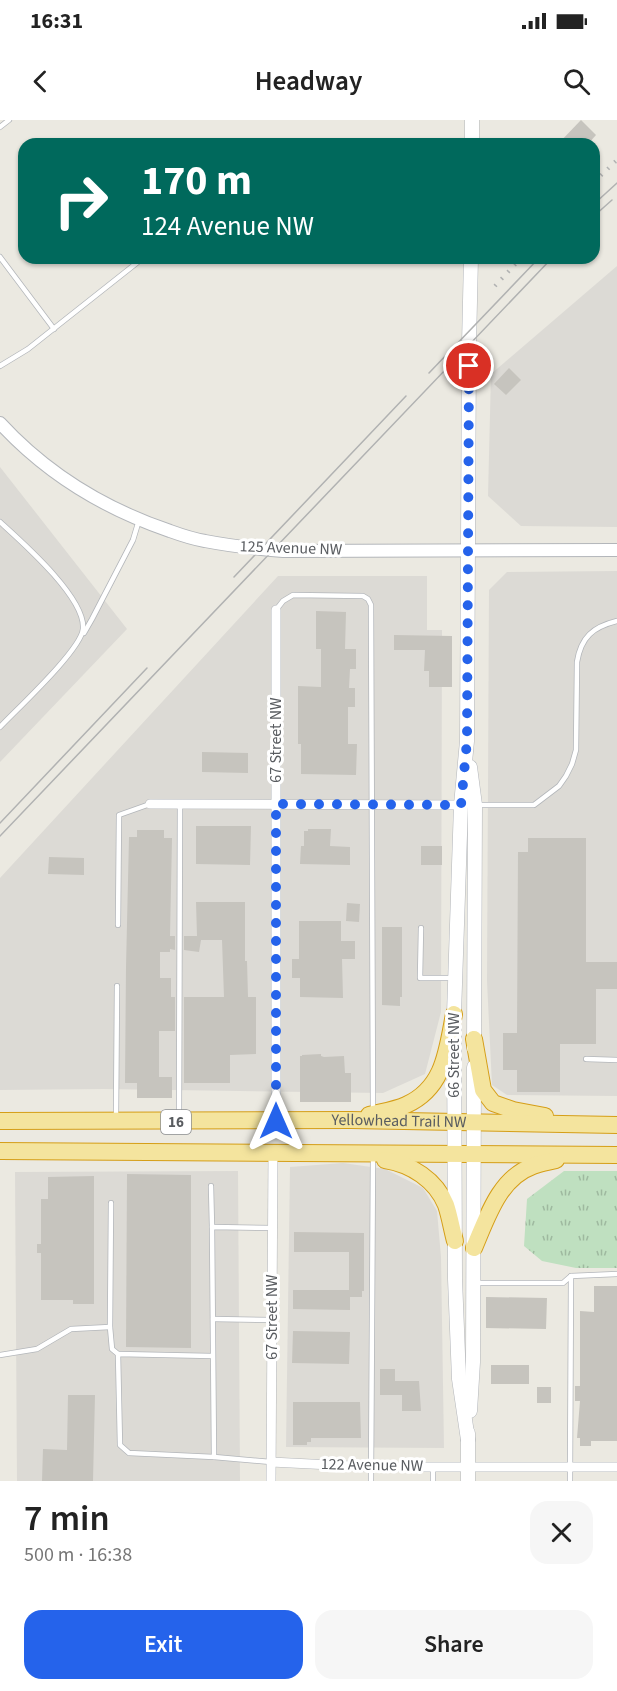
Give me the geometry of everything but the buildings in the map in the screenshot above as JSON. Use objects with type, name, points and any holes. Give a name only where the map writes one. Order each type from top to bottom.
[{"type":"highway","name":"Yellowhead Trail NW","points":[[373,1118],[423,1095],[445,1060],[454,1014]]},
{"type":"highway","points":[[474,1039],[483,1090],[493,1103],[513,1110],[590,1125]]},
{"type":"highway","name":"Yellowhead Trail NW","points":[[0,1121],[179,1122],[373,1118],[455,1123],[617,1125]]},
{"type":"highway","name":"Yellowhead Trail NW","points":[[0,1151],[373,1156],[455,1153],[617,1155]]},
{"type":"highway","points":[[474,1248],[496,1199],[510,1181],[531,1166],[575,1155]]},
{"type":"highway","points":[[373,1156],[402,1164],[416,1171],[434,1186],[446,1206],[455,1241]]},
{"type":"main road","points":[[472,120],[472,138]]},
{"type":"main road","name":"66 Street NW","points":[[468,1474],[474,1283],[474,1039],[467,741],[471,264]]},
{"type":"main road","name":"66 Street NW","points":[[468,805],[454,1014],[455,1279],[459,1379],[468,1440]]},
{"type":"street","name":"125 Avenue NW","points":[[0,423],[31,453],[68,481],[105,503],[139,520],[203,541],[260,549],[617,550]]},
{"type":"street","name":"67 Street NW","points":[[276,610],[276,1121]]},
{"type":"street","points":[[150,804],[468,805]]},
{"type":"street","name":"67 Street NW","points":[[271,1481],[273,1153]]},
{"type":"street","name":"122 Avenue NW","points":[[271,1462],[371,1467],[433,1467],[468,1474],[570,1467],[617,1467]]},
{"type":"lane","points":[[0,127],[9,120]]},
{"type":"lane","points":[[0,257],[54,329]]},
{"type":"lane","points":[[0,366],[28,349],[135,264]]},
{"type":"lane","points":[[0,727],[66,658],[79,640],[93,619],[132,540],[139,520]]},
{"type":"lane","points":[[0,522],[39,557],[74,604],[82,618],[83,630],[79,640]]},
{"type":"lane","points":[[276,610],[293,596],[363,596],[371,605],[373,1118]]},
{"type":"lane","points":[[468,805],[534,805],[559,786],[572,764],[576,750],[579,651],[591,632],[599,626],[617,621]]},
{"type":"lane","points":[[118,925],[119,815],[150,804]]},
{"type":"lane","points":[[179,1122],[180,804]]},
{"type":"lane","points":[[421,928],[420,978],[455,978]]},
{"type":"lane","points":[[116,1122],[117,986]]},
{"type":"lane","points":[[586,1059],[617,1060]]},
{"type":"lane","points":[[371,1481],[373,1156]]},
{"type":"lane","points":[[211,1186],[214,1457]]},
{"type":"lane","points":[[111,1203],[111,1349],[118,1354],[212,1356]]},
{"type":"lane","points":[[212,1227],[273,1228]]},
{"type":"lane","points":[[474,1283],[563,1283],[571,1276],[617,1274]]},
{"type":"lane","points":[[570,1481],[571,1276]]},
{"type":"lane","points":[[213,1319],[272,1320]]},
{"type":"lane","points":[[0,1355],[37,1349],[71,1329],[110,1327]]},
{"type":"lane","points":[[118,1354],[120,1445],[129,1453],[271,1462]]},
{"type":"lane","points":[[433,1467],[433,1481]]},
{"type":"shaded area","points":[[617,266],[617,527],[521,526],[488,496],[491,374]]},
{"type":"shaded area","points":[[0,467],[127,629],[0,762]]},
{"type":"shaded area","points":[[617,571],[617,1096],[507,1095],[492,1085],[487,981],[489,590],[507,572]]},
{"type":"shaded area","points":[[278,576],[427,576],[427,630],[442,630],[441,1012],[425,1074],[383,1093],[103,1089],[0,1090],[0,878]]},
{"type":"shaded area","points":[[343,1163],[385,1169],[423,1188],[437,1211],[441,1257],[444,1448],[286,1447],[290,1167]]},
{"type":"shaded area","points":[[238,1171],[240,1481],[17,1481],[15,1172]]},
{"type":"green space","points":[[564,1171],[617,1171],[617,1268],[576,1268],[542,1261],[524,1246],[527,1199]]},
{"type":"tram line","points":[[600,199],[617,183]]},
{"type":"tram line","points":[[600,211],[612,200]]},
{"type":"tram line","points":[[429,373],[533,264]]},
{"type":"tram line","points":[[0,836],[546,264]]},
{"type":"tram line","points":[[234,577],[406,396]]},
{"type":"tram line","points":[[0,823],[147,668]]},
{"type":"railway","points":[[600,176],[617,160]]},
{"type":"railway","points":[[495,286],[515,264]]},
{"type":"route","points":[[276,1121],[276,804],[461,805],[467,741],[469,366]]}]
